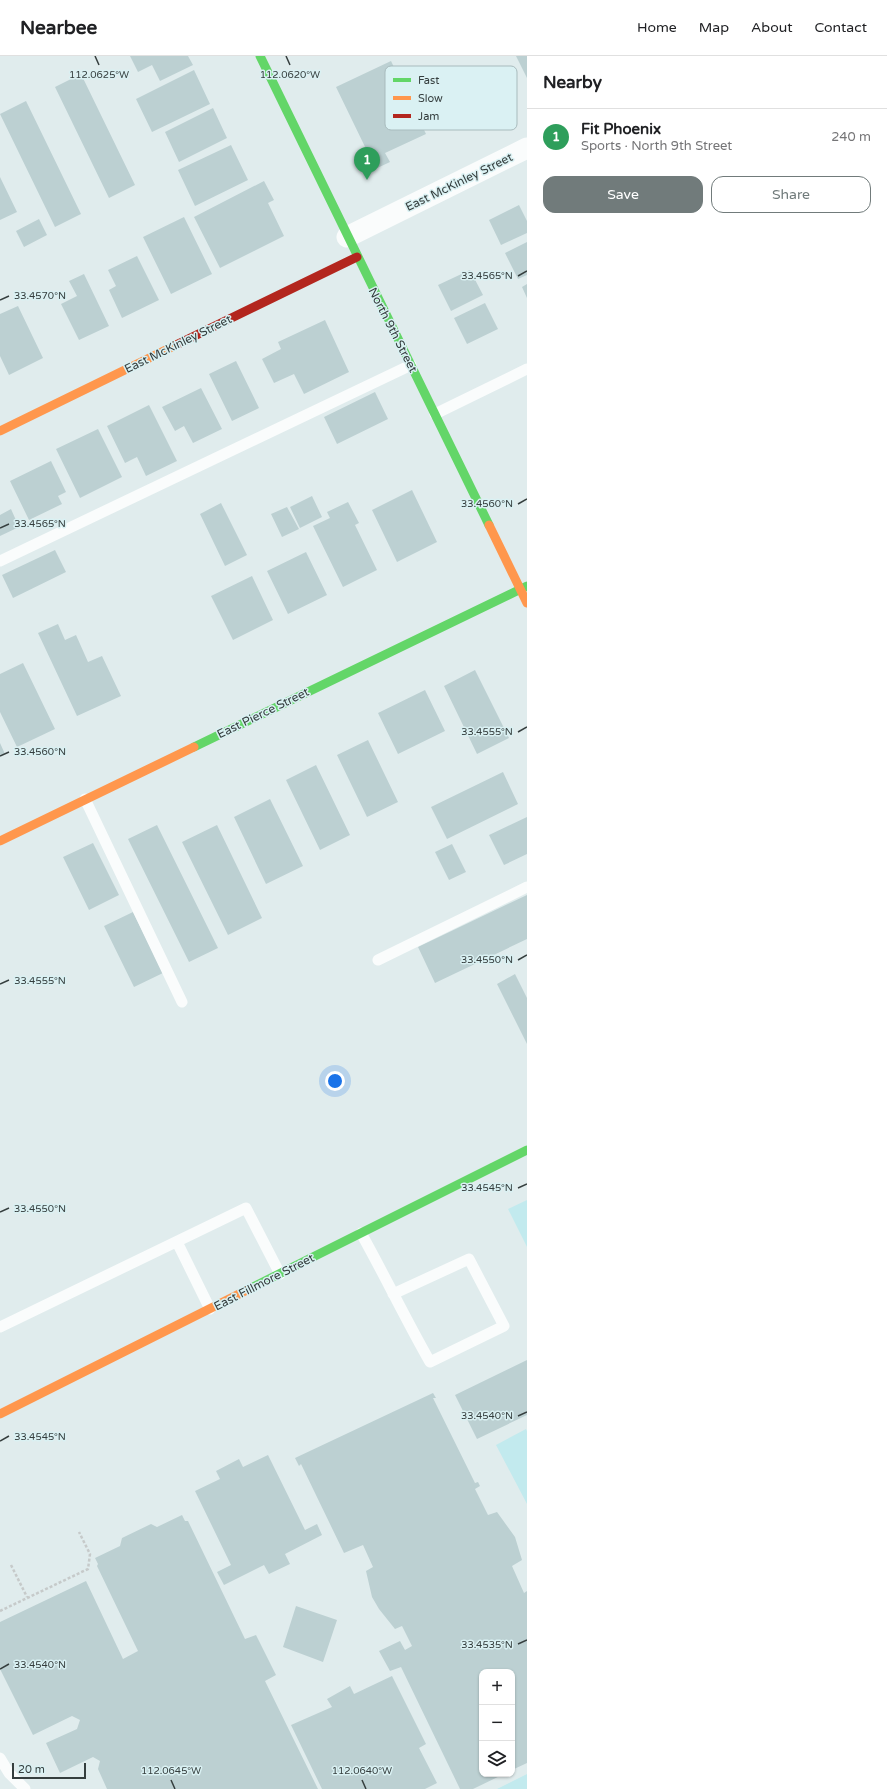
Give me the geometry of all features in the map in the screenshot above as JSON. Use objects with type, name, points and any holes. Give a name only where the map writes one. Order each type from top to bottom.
[{"type":"street","name":"North 9th Street","points":[[264,57],[356,257],[524,587],[527,603]]},
{"type":"street","name":"East McKinley Street","points":[[347,237],[527,148]]},
{"type":"street","name":"East McKinley Street","points":[[0,431],[356,257]]},
{"type":"street","name":"East Pierce Street","points":[[0,841],[524,587]]},
{"type":"street","name":"East Fillmore Street","points":[[0,1414],[527,1150]]},
{"type":"lane","points":[[0,561],[411,365]]},
{"type":"lane","points":[[435,414],[527,369]]},
{"type":"lane","points":[[85,800],[182,1002]]},
{"type":"lane","points":[[378,960],[527,887]]},
{"type":"lane","points":[[0,1326],[246,1208],[280,1274]]},
{"type":"lane","points":[[361,1233],[393,1294],[430,1362],[504,1326],[469,1259],[393,1294]]},
{"type":"lane","points":[[177,1242],[210,1309]]},
{"type":"lane","points":[[0,1758],[9,1773],[25,1789]]},
{"type":"path","points":[[0,1610],[88,1569],[90,1554],[79,1532]]},
{"type":"path","points":[[12,1564],[28,1597]]},
{"type":"shaded area","points":[[527,1200],[527,1247],[508,1209]]},
{"type":"shaded area","points":[[526,1429],[527,1431],[527,1504],[496,1445]]},
{"type":"shaded area","points":[[527,1774],[527,1789],[497,1789]]},
{"type":"building","points":[[130,56],[188,56],[193,65],[160,81],[152,65],[138,72]]},
{"type":"building","points":[[516,56],[527,56],[527,78]]},
{"type":"building","points":[[391,61],[393,66],[385,66],[385,130],[424,130],[426,134],[385,153],[390,162],[373,170],[366,154],[368,153],[336,87]]},
{"type":"building","points":[[194,70],[210,104],[152,132],[136,99]]},
{"type":"building","points":[[81,74],[135,185],[109,198],[55,87]]},
{"type":"building","points":[[26,101],[81,214],[55,227],[0,114]]},
{"type":"building","points":[[213,108],[227,138],[179,162],[165,132]]},
{"type":"building","points":[[231,145],[248,180],[195,206],[178,170]]},
{"type":"building","points":[[0,177],[17,212],[0,220]]},
{"type":"building","points":[[264,181],[274,200],[268,203],[284,236],[220,268],[194,217]]},
{"type":"building","points":[[519,205],[527,221],[527,233],[501,245],[489,220]]},
{"type":"building","points":[[184,217],[212,274],[171,294],[143,237]]},
{"type":"building","points":[[39,219],[47,235],[24,247],[16,231]]},
{"type":"building","points":[[527,242],[527,275],[518,279],[505,253]]},
{"type":"building","points":[[137,256],[159,300],[122,318],[109,290],[116,286],[108,270]]},
{"type":"building","points":[[470,270],[483,295],[451,311],[438,285]]},
{"type":"building","points":[[84,274],[109,326],[79,340],[61,304],[77,296],[69,281]]},
{"type":"building","points":[[527,284],[527,298],[522,287]]},
{"type":"building","points":[[485,303],[498,329],[467,344],[454,318]]},
{"type":"building","points":[[18,306],[43,358],[9,375],[0,356],[0,314]]},
{"type":"building","points":[[325,320],[349,372],[304,394],[294,374],[274,383],[262,359],[281,349],[278,342]]},
{"type":"building","points":[[236,361],[259,408],[232,421],[209,374]]},
{"type":"building","points":[[201,388],[222,429],[193,443],[184,426],[175,431],[162,407]]},
{"type":"building","points":[[375,392],[388,419],[337,444],[324,417]]},
{"type":"building","points":[[149,405],[177,461],[146,476],[137,457],[125,463],[107,426]]},
{"type":"building","points":[[98,429],[122,477],[80,498],[56,449]]},
{"type":"building","points":[[51,461],[66,492],[58,496],[62,504],[29,520],[10,481]]},
{"type":"building","points":[[412,490],[437,542],[397,562],[372,510]]},
{"type":"building","points":[[312,496],[322,517],[300,528],[290,507]]},
{"type":"building","points":[[348,502],[359,523],[355,525],[377,570],[343,587],[313,526],[330,518],[327,512]]},
{"type":"building","points":[[221,503],[247,555],[225,566],[200,514]]},
{"type":"building","points":[[287,507],[299,529],[282,537],[271,514]]},
{"type":"building","points":[[11,509],[19,527],[0,536],[0,515]]},
{"type":"building","points":[[55,550],[66,572],[13,598],[2,575]]},
{"type":"building","points":[[306,552],[327,595],[288,614],[267,571]]},
{"type":"building","points":[[252,576],[273,620],[233,640],[211,596]]},
{"type":"building","points":[[58,624],[65,640],[76,635],[88,662],[102,656],[121,696],[77,716],[38,633]]},
{"type":"building","points":[[23,663],[55,729],[17,747],[0,712],[0,674]]},
{"type":"building","points":[[475,670],[509,738],[477,754],[444,686]]},
{"type":"building","points":[[425,690],[445,731],[398,754],[378,713]]},
{"type":"building","points":[[368,740],[398,802],[367,817],[337,755]]},
{"type":"building","points":[[0,743],[5,754],[0,756]]},
{"type":"building","points":[[316,765],[350,835],[320,850],[286,780]]},
{"type":"building","points":[[503,772],[518,804],[447,839],[431,807]]},
{"type":"building","points":[[270,799],[303,866],[266,884],[234,817]]},
{"type":"building","points":[[527,817],[527,854],[504,865],[489,835]]},
{"type":"building","points":[[157,825],[218,948],[189,962],[128,839]]},
{"type":"building","points":[[217,825],[262,918],[228,935],[182,842]]},
{"type":"building","points":[[93,843],[119,895],[89,910],[63,857]]},
{"type":"building","points":[[452,844],[466,872],[449,880],[435,852]]},
{"type":"building","points":[[527,895],[527,939],[435,983],[418,947]]},
{"type":"building","points":[[133,912],[163,973],[134,987],[104,926]]},
{"type":"building","points":[[515,974],[527,998],[527,1044],[497,984]]},
{"type":"building","points":[[527,1360],[527,1415],[477,1439],[455,1395]]},
{"type":"building","points":[[433,1393],[436,1398],[433,1398],[475,1483],[478,1482],[480,1486],[475,1489],[488,1515],[497,1512],[515,1537],[522,1560],[512,1566],[524,1593],[527,1591],[527,1763],[515,1769],[515,1669],[479,1669],[479,1777],[498,1777],[473,1789],[460,1789],[401,1667],[390,1671],[379,1651],[400,1641],[405,1650],[412,1646],[402,1626],[395,1629],[379,1609],[372,1597],[366,1571],[373,1567],[363,1545],[344,1553],[301,1464],[299,1466],[295,1458]]},
{"type":"building","points":[[268,1455],[305,1530],[317,1524],[322,1535],[285,1554],[290,1564],[269,1574],[264,1565],[224,1585],[217,1572],[231,1565],[195,1491],[220,1479],[216,1471],[239,1459],[243,1467]]},
{"type":"building","points":[[182,1515],[185,1521],[188,1521],[245,1639],[256,1635],[276,1675],[265,1681],[318,1789],[107,1789],[98,1769],[100,1761],[93,1757],[60,1773],[46,1743],[77,1729],[80,1720],[72,1716],[33,1735],[0,1669],[0,1622],[86,1581],[123,1659],[138,1651],[97,1566],[98,1564],[95,1558],[120,1546],[122,1538],[151,1524],[157,1527]]},
{"type":"building","points":[[296,1606],[337,1620],[323,1662],[283,1647]]},
{"type":"building","points":[[392,1676],[426,1744],[419,1748],[437,1783],[425,1789],[322,1789],[291,1725],[332,1707],[327,1699],[350,1686],[354,1694]]},
{"type":"traffic: fast","points":[[260,56],[489,525]]},
{"type":"traffic: fast","points":[[194,747],[527,586]]},
{"type":"traffic: fast","points":[[249,1289],[527,1150]]},
{"type":"traffic: slow","points":[[0,431],[178,344]]},
{"type":"traffic: slow","points":[[489,525],[527,603]]},
{"type":"traffic: slow","points":[[0,841],[194,747]]},
{"type":"traffic: slow","points":[[0,1414],[249,1289]]},
{"type":"traffic: jam","points":[[178,344],[357,257]]},
{"type":"place","name":"Fit Phoenix","points":[[367,180]]}]
